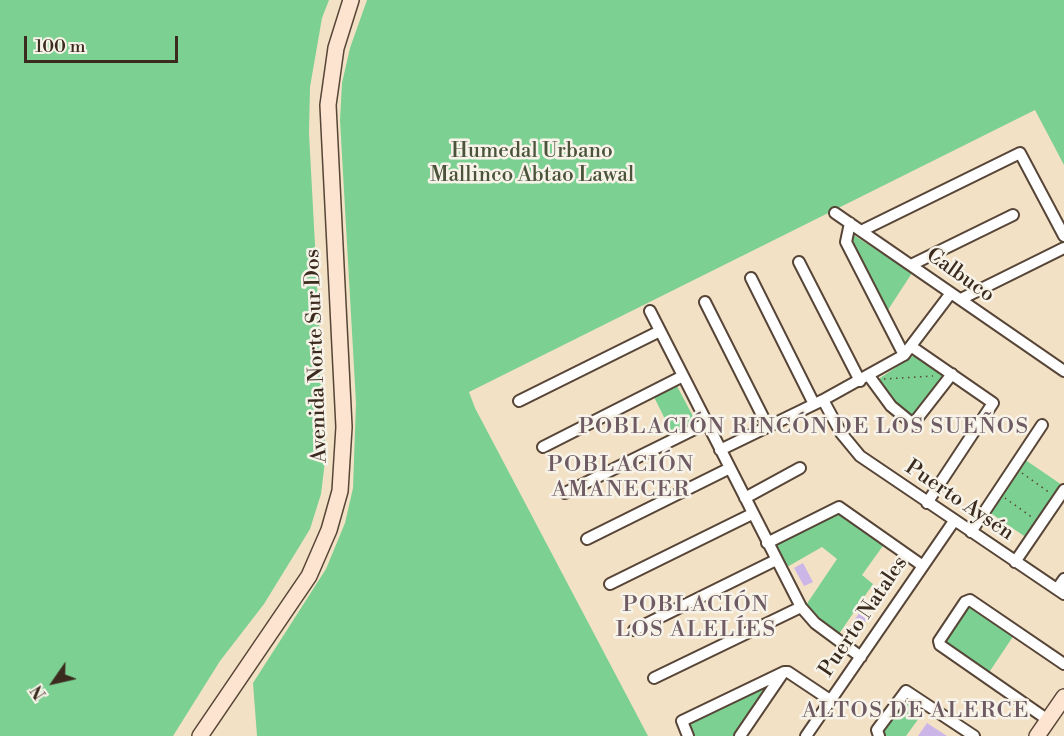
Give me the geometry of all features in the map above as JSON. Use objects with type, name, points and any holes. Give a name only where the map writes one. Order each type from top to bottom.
[{"type":"main road","name":"Avenida Norte Sur Dos","points":[[237,685],[309,576],[329,530],[340,491],[344,427],[327,117],[332,67],[351,0]]},
{"type":"main road","points":[[200,736],[237,685]]},
{"type":"main road","points":[[212,736],[237,685]]},
{"type":"main road","points":[[1037,736],[1064,697]]},
{"type":"street","points":[[861,231],[1020,153],[1064,237]]},
{"type":"street","name":"Calbuco","points":[[835,213],[1064,371]]},
{"type":"street","points":[[911,266],[1013,215]]},
{"type":"street","points":[[850,223],[846,242],[904,355]]},
{"type":"street","points":[[720,450],[867,379],[904,355],[956,296],[1064,248]]},
{"type":"street","points":[[799,262],[867,379],[891,406],[913,424],[952,374]]},
{"type":"street","name":"Puerto Aysén","points":[[751,278],[819,402],[854,450],[927,503],[1060,591]]},
{"type":"street","points":[[705,302],[768,427]]},
{"type":"street","points":[[650,311],[801,607],[815,623],[861,657]]},
{"type":"street","points":[[519,401],[660,331]]},
{"type":"street","points":[[912,347],[991,401],[993,406],[927,503]]},
{"type":"street","points":[[543,447],[683,376]]},
{"type":"street","points":[[565,493],[707,423]]},
{"type":"street","points":[[970,532],[1042,425]]},
{"type":"street","points":[[587,539],[730,468]]},
{"type":"street","points":[[745,498],[800,468]]},
{"type":"street","points":[[1015,562],[1061,494]]},
{"type":"street","points":[[767,543],[839,507],[923,566]]},
{"type":"street","points":[[610,584],[753,514]]},
{"type":"street","name":"Puerto Natales","points":[[806,736],[954,521]]},
{"type":"street","points":[[634,630],[776,560]]},
{"type":"street","points":[[1060,591],[1064,579]]},
{"type":"street","points":[[1048,720],[940,645],[939,641],[967,599],[1064,664]]},
{"type":"street","points":[[654,678],[801,607]]},
{"type":"street","points":[[740,736],[784,672]]},
{"type":"street","points":[[688,736],[682,721],[784,672],[788,672],[831,700]]},
{"type":"street","points":[[879,736],[877,730],[906,691],[974,736]]},
{"type":"path","points":[[867,379],[952,374]]},
{"type":"path","points":[[1013,468],[1061,494]]},
{"type":"path","points":[[997,493],[1041,523]]},
{"type":"green space","points":[[0,0],[329,0],[322,18],[310,87],[309,133],[325,432],[325,461],[321,494],[310,529],[296,552],[264,604],[220,661],[173,736],[0,736]]},
{"type":"green space","name":"Humedal Urbano Mallinco Abtao Lawal","points":[[367,0],[1064,0],[1064,165],[1035,110],[469,392],[475,408],[648,736],[257,736],[253,683],[326,569],[345,523],[353,488],[356,403],[340,120],[342,83],[350,48]]},
{"type":"green space","points":[[852,234],[912,273],[886,313],[849,238]]},
{"type":"green space","points":[[916,354],[945,375],[916,418],[907,418],[877,380]]},
{"type":"green space","points":[[677,386],[696,422],[673,435],[654,397]]},
{"type":"green space","points":[[1024,459],[1062,485],[1027,538],[989,512]]},
{"type":"green space","points":[[839,511],[885,543],[862,575],[873,584],[839,634],[814,616],[806,605],[837,559],[822,547],[787,567],[776,548],[778,543]]},
{"type":"green space","points":[[968,604],[1014,635],[988,674],[943,642]]},
{"type":"green space","points":[[765,685],[768,686],[737,736],[691,736],[687,724]]},
{"type":"green space","points":[[905,697],[927,707],[906,736],[884,736],[882,729]]},
{"type":"building","points":[[896,558],[905,564],[892,582],[884,576]]},
{"type":"building","points":[[803,563],[813,582],[804,586],[794,568]]},
{"type":"building","points":[[860,612],[868,618],[855,636],[847,630]]},
{"type":"building","points":[[927,723],[947,736],[918,736]]},
{"type":"district","name":"POBLACIÓN RINCÓN DE LOS SUEÑOS","points":[[804,428]]},
{"type":"district","name":"POBLACIÓN AMANECER","points":[[621,479]]},
{"type":"district","name":"POBLACIÓN LOS ALELÍES","points":[[696,618]]},
{"type":"district","name":"ALTOS DE ALERCE","points":[[916,712]]}]
